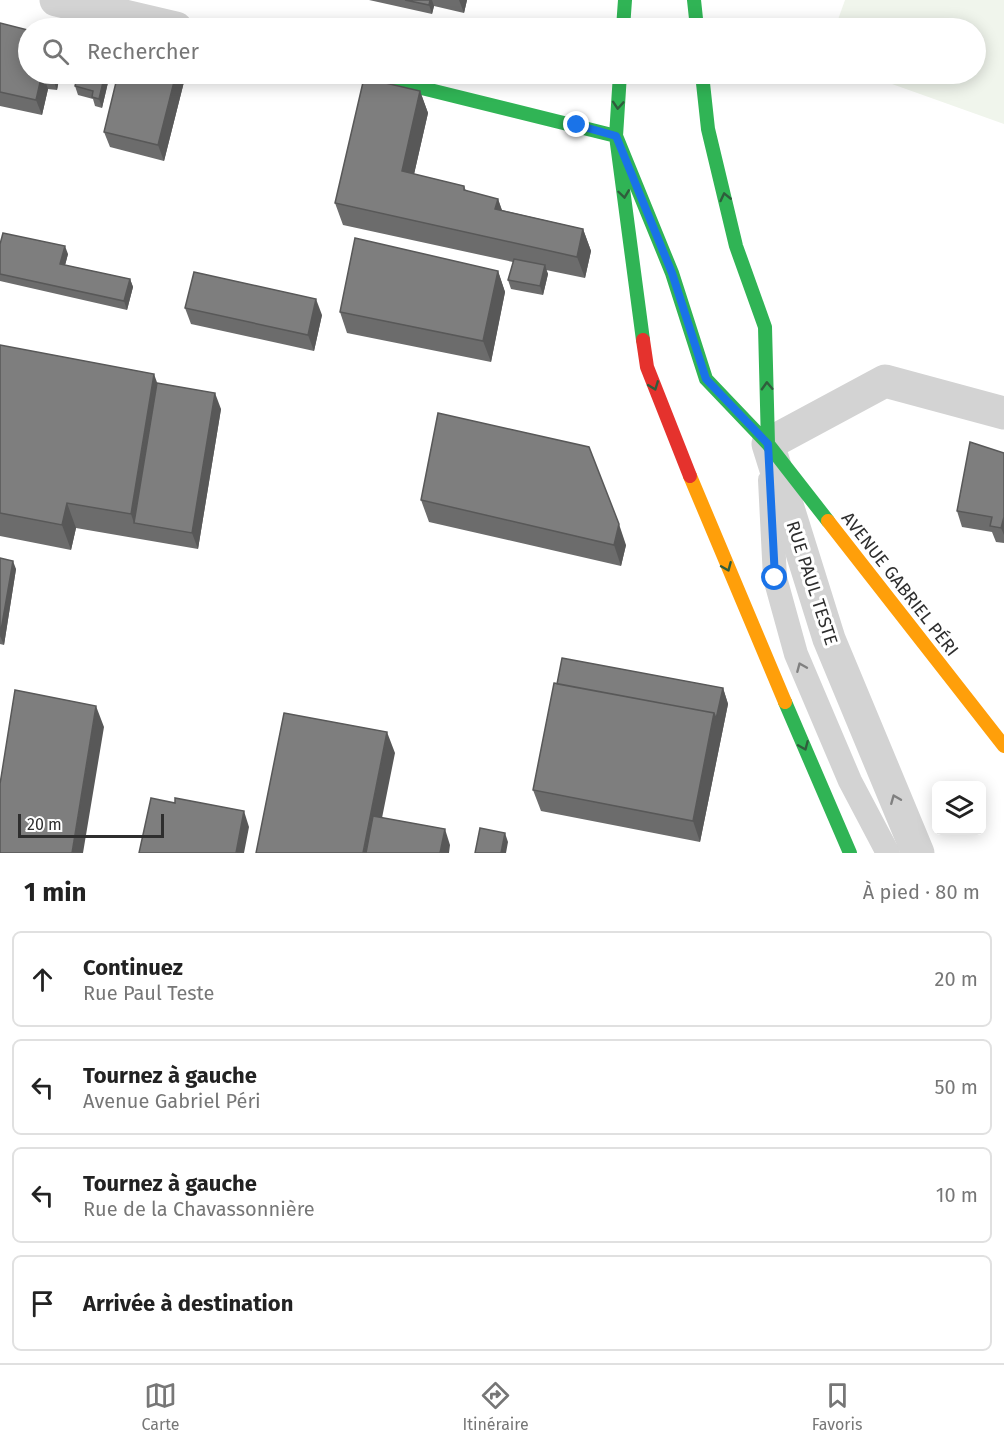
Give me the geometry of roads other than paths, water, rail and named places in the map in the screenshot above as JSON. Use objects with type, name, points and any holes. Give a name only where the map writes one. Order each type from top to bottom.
[{"type":"main road","points":[[624,18],[625,0]]},
{"type":"main road","points":[[694,0],[696,18]]},
{"type":"main road","points":[[405,84],[616,136],[646,367],[718,546],[850,853]]},
{"type":"main road","name":"AVENUE GABRIEL PÉRI","points":[[619,84],[616,136],[672,273],[706,379],[768,444],[1004,747]]},
{"type":"main road","points":[[703,84],[708,129],[736,246],[765,327],[768,444]]},
{"type":"street","points":[[56,0],[133,18]]},
{"type":"street","points":[[768,444],[885,381],[1004,413]]},
{"type":"street","name":"RUE PAUL TESTE","points":[[768,444],[829,639],[918,853]]},
{"type":"lane","name":"RUE PAUL TESTE","points":[[768,444],[775,578],[796,654],[850,782],[888,853]]}]
